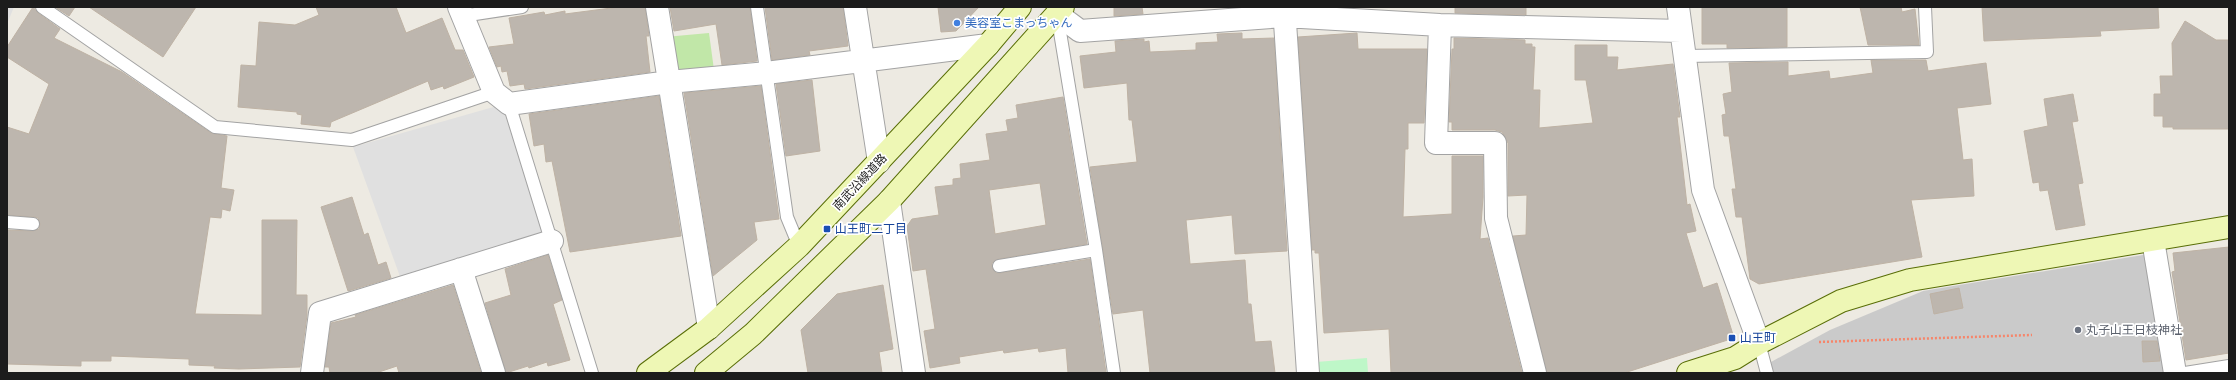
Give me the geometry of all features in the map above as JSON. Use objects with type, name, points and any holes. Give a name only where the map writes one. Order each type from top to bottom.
[{"type":"street","points":[[657,7],[709,328]]},
{"type":"street","points":[[856,7],[879,162]]},
{"type":"street","name":"南武沿線道路","points":[[648,373],[709,328],[799,246],[988,45],[1020,7]]},
{"type":"street","points":[[1678,7],[1703,190],[1759,344]]},
{"type":"street","points":[[709,372],[753,334],[889,201],[1058,9],[1080,30],[1284,11],[1440,26],[1681,31]]},
{"type":"street","points":[[461,11],[502,98],[766,73],[988,45]]},
{"type":"street","points":[[1284,11],[1308,373]]},
{"type":"street","points":[[1440,26],[1436,143],[1495,143],[1496,218],[1535,373]]},
{"type":"street","points":[[889,201],[914,373]]},
{"type":"street","points":[[1688,373],[1735,358],[1841,301],[1910,280],[2229,227]]},
{"type":"street","points":[[2153,240],[2175,373]]},
{"type":"street","points":[[312,373],[320,313],[552,241]]},
{"type":"street","points":[[461,269],[494,373]]},
{"type":"lane","points":[[42,7],[215,127],[352,140],[502,98],[552,241],[592,373]]},
{"type":"lane","points":[[461,11],[522,7]]},
{"type":"lane","points":[[757,7],[787,217],[799,246]]},
{"type":"lane","points":[[1684,56],[1926,52],[1925,7]]},
{"type":"lane","points":[[1058,9],[1114,373]]},
{"type":"lane","points":[[7,222],[33,224]]},
{"type":"lane","points":[[999,266],[1096,250]]},
{"type":"lane","points":[[1759,344],[1767,373]]},
{"type":"lane","points":[[2185,373],[2229,366]]},
{"type":"path","points":[[1814,342],[2032,336]]},
{"type":"shaded area","points":[[7,7],[14,7],[7,24]]},
{"type":"shaded area","points":[[497,106],[504,112],[547,236],[402,282],[353,147]]},
{"type":"shaded area","name":"丸子山王日枝神社","points":[[2149,254],[2167,373],[1773,373],[1771,362],[1830,330],[1923,291]]},
{"type":"green space","points":[[709,33],[714,70],[678,74],[665,37]]},
{"type":"green space","points":[[1367,358],[1368,373],[1317,373],[1316,362]]},
{"type":"building","points":[[33,7],[38,13],[60,29],[54,38],[122,72],[211,133],[227,136],[221,188],[234,190],[230,211],[222,209],[221,218],[210,217],[195,314],[262,315],[262,220],[297,220],[296,295],[307,295],[307,315],[300,367],[239,369],[214,368],[215,366],[189,365],[189,359],[111,356],[111,361],[81,361],[81,366],[7,364],[7,230],[33,231],[39,229],[40,224],[38,218],[7,215],[7,127],[29,134],[49,84],[7,57],[7,47]]},
{"type":"building","points":[[55,7],[75,7],[69,16]]},
{"type":"building","points":[[89,7],[196,7],[163,57]]},
{"type":"building","points":[[316,7],[396,7],[406,33],[442,18],[455,50],[463,50],[474,77],[444,89],[443,86],[431,90],[428,81],[331,122],[330,127],[301,124],[302,115],[297,114],[297,112],[238,107],[241,65],[256,66],[259,22],[295,25],[319,15]]},
{"type":"building","points":[[619,7],[645,7],[649,36],[646,36],[650,72],[525,89],[524,84],[510,86],[507,71],[502,72],[501,66],[497,67],[489,47],[514,44],[509,18],[544,12],[545,15],[565,11],[565,14]]},
{"type":"building","points":[[670,7],[750,7],[757,61],[722,65],[716,24],[674,31]]},
{"type":"building","points":[[765,7],[843,7],[848,46],[809,51],[810,55],[772,60]]},
{"type":"building","points":[[938,7],[979,7],[956,31],[941,32]]},
{"type":"building","points":[[1114,7],[1142,7],[1143,14],[1114,16]]},
{"type":"building","points":[[1455,7],[1526,7],[1526,15],[1455,13]]},
{"type":"building","points":[[1702,7],[1787,7],[1787,47],[1727,48],[1727,44],[1702,44]]},
{"type":"building","points":[[1860,7],[1901,7],[1902,12],[1915,9],[1919,45],[1868,45]]},
{"type":"building","points":[[1982,7],[2158,7],[2159,28],[2100,31],[2101,36],[1984,41]]},
{"type":"building","points":[[2185,21],[2216,40],[2229,40],[2229,129],[2173,129],[2173,127],[2163,127],[2163,116],[2154,116],[2154,94],[2161,94],[2160,76],[2173,76],[2172,43]]},
{"type":"building","points":[[1242,33],[1242,39],[1274,38],[1287,251],[1235,254],[1232,215],[1186,220],[1190,264],[1245,260],[1248,304],[1251,304],[1255,342],[1271,341],[1275,373],[1150,373],[1143,310],[1113,314],[1090,167],[1137,162],[1132,120],[1129,120],[1127,83],[1084,88],[1080,56],[1116,52],[1115,41],[1144,39],[1144,42],[1149,41],[1150,52],[1196,50],[1196,43],[1218,42],[1217,34]]},
{"type":"building","points":[[1357,33],[1358,49],[1427,49],[1424,123],[1408,123],[1408,149],[1405,149],[1403,217],[1452,214],[1452,156],[1483,156],[1483,197],[1480,239],[1488,238],[1522,373],[1391,373],[1389,329],[1324,333],[1319,253],[1315,253],[1315,250],[1312,250],[1298,37]]},
{"type":"building","points":[[1454,38],[1525,40],[1525,44],[1532,44],[1532,47],[1535,47],[1533,90],[1540,90],[1539,128],[1593,123],[1586,80],[1575,80],[1575,45],[1607,45],[1607,57],[1618,57],[1617,70],[1673,64],[1680,117],[1677,117],[1687,205],[1690,204],[1696,231],[1686,233],[1703,288],[1717,283],[1734,338],[1624,373],[1547,373],[1513,236],[1526,235],[1527,195],[1508,196],[1508,143],[1502,132],[1495,130],[1452,130],[1452,122],[1449,122],[1452,49],[1454,49]]},
{"type":"building","points":[[1871,60],[1926,60],[1928,71],[1986,63],[1991,104],[1957,108],[1963,160],[1972,159],[1974,196],[1911,200],[1922,257],[1759,284],[1750,279],[1742,217],[1736,217],[1732,189],[1736,189],[1729,136],[1724,136],[1722,115],[1726,114],[1723,94],[1732,92],[1729,63],[1788,62],[1788,76],[1829,71],[1830,79],[1873,73]]},
{"type":"building","points":[[812,80],[820,151],[786,156],[776,84]]},
{"type":"building","points":[[761,86],[779,219],[754,222],[757,240],[713,276],[684,93]]},
{"type":"building","points":[[2073,94],[2078,121],[2072,122],[2083,183],[2078,184],[2085,225],[2056,230],[2048,190],[2040,191],[2039,182],[2033,183],[2024,131],[2048,126],[2044,99]]},
{"type":"building","points":[[659,96],[681,236],[570,252],[552,161],[546,162],[544,144],[534,146],[529,114]]},
{"type":"building","points":[[1063,97],[1087,244],[998,259],[992,263],[992,268],[996,273],[1000,273],[1090,259],[1106,373],[1068,373],[1066,348],[1039,352],[1038,348],[1004,353],[1003,350],[959,357],[960,363],[930,368],[924,331],[935,329],[926,269],[913,271],[907,226],[912,219],[939,215],[935,187],[953,185],[953,179],[961,178],[960,164],[990,160],[986,134],[1008,131],[1006,120],[1018,118],[1016,105]],"holes":[[[1040,183],[1046,225],[995,234],[989,190]]]},
{"type":"building","points":[[352,197],[364,235],[368,233],[378,265],[386,262],[391,278],[348,291],[321,207]]},
{"type":"building","points":[[2229,247],[2229,353],[2186,360],[2172,272],[2175,271],[2173,253]]},
{"type":"building","points":[[548,255],[562,300],[553,304],[570,360],[548,366],[547,362],[506,373],[485,303],[511,295],[505,269]]},
{"type":"building","points":[[453,285],[481,373],[399,373],[397,366],[376,373],[330,373],[329,367],[325,367],[331,323],[356,317],[355,315]]},
{"type":"building","points":[[883,285],[893,349],[879,352],[882,373],[808,373],[801,330],[837,294]]},
{"type":"building","points":[[1959,288],[1963,308],[1934,314],[1930,294]]},
{"type":"building","points":[[2142,341],[2157,341],[2160,361],[2143,362]]},
{"type":"place","name":"美容室こまっちゃん","points":[[957,23]]},
{"type":"place","name":"山王町二丁目","points":[[827,229]]},
{"type":"place","name":"丸子山王日枝神社","points":[[2078,330]]},
{"type":"place","name":"山王町","points":[[1732,338]]}]
